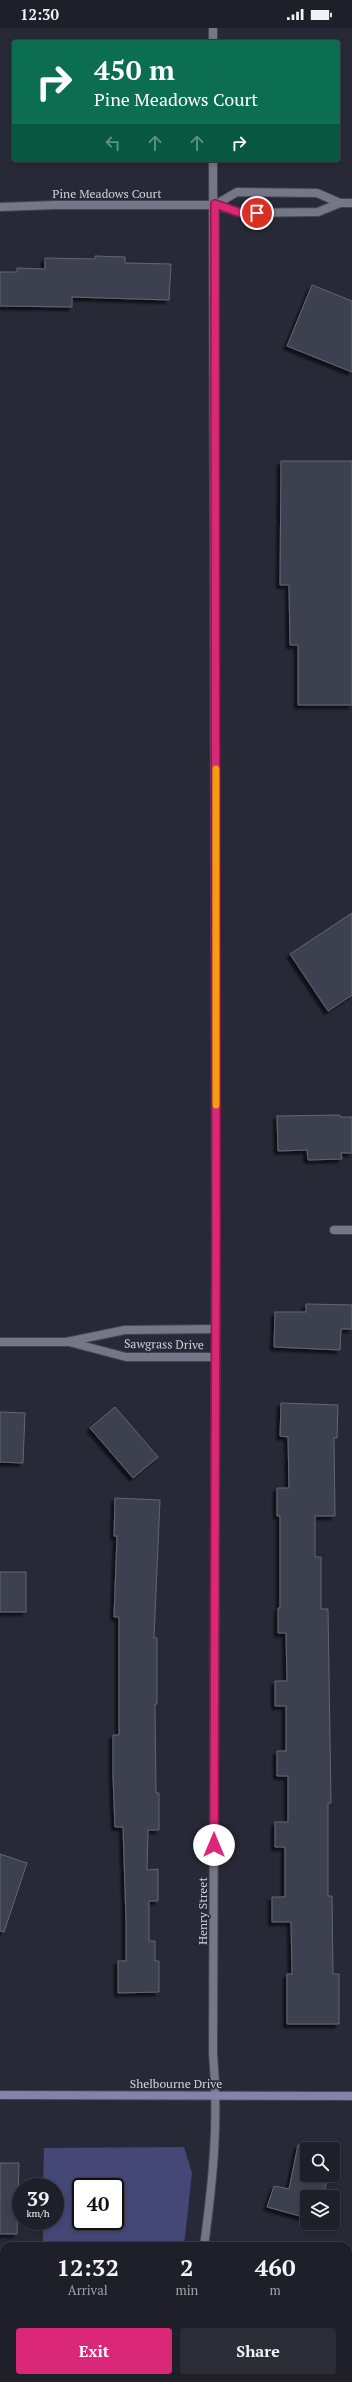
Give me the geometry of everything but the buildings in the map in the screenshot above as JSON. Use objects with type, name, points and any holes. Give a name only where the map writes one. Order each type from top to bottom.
[{"type":"main road","name":"Shelbourne Drive","points":[[0,2095],[352,2096]]},
{"type":"street","points":[[213,28],[213,40]]},
{"type":"street","name":"Henry Street","points":[[205,2242],[214,2171],[217,2096],[213,2053],[216,1357],[215,204],[213,162]]},
{"type":"street","name":"Pine Meadows Court","points":[[215,204],[238,192],[317,193],[340,203]]},
{"type":"street","name":"Pine Meadows Court","points":[[0,207],[54,204],[215,204],[241,213],[318,212],[340,203],[352,203]]},
{"type":"street","points":[[334,1230],[352,1230]]},
{"type":"street","name":"Sawgrass Drive","points":[[0,1342],[66,1342],[125,1330],[216,1329]]},
{"type":"street","name":"Sawgrass Drive","points":[[66,1342],[126,1357],[216,1357]]},
{"type":"shaded area","points":[[184,2147],[192,2173],[184,2242],[43,2242],[43,2230],[64,2230],[64,2178],[43,2178],[44,2148]]},
{"type":"slow traffic","points":[[216,769],[216,1105]]},
{"type":"route","points":[[214,1845],[216,1378],[215,204],[241,213],[257,213]]}]
